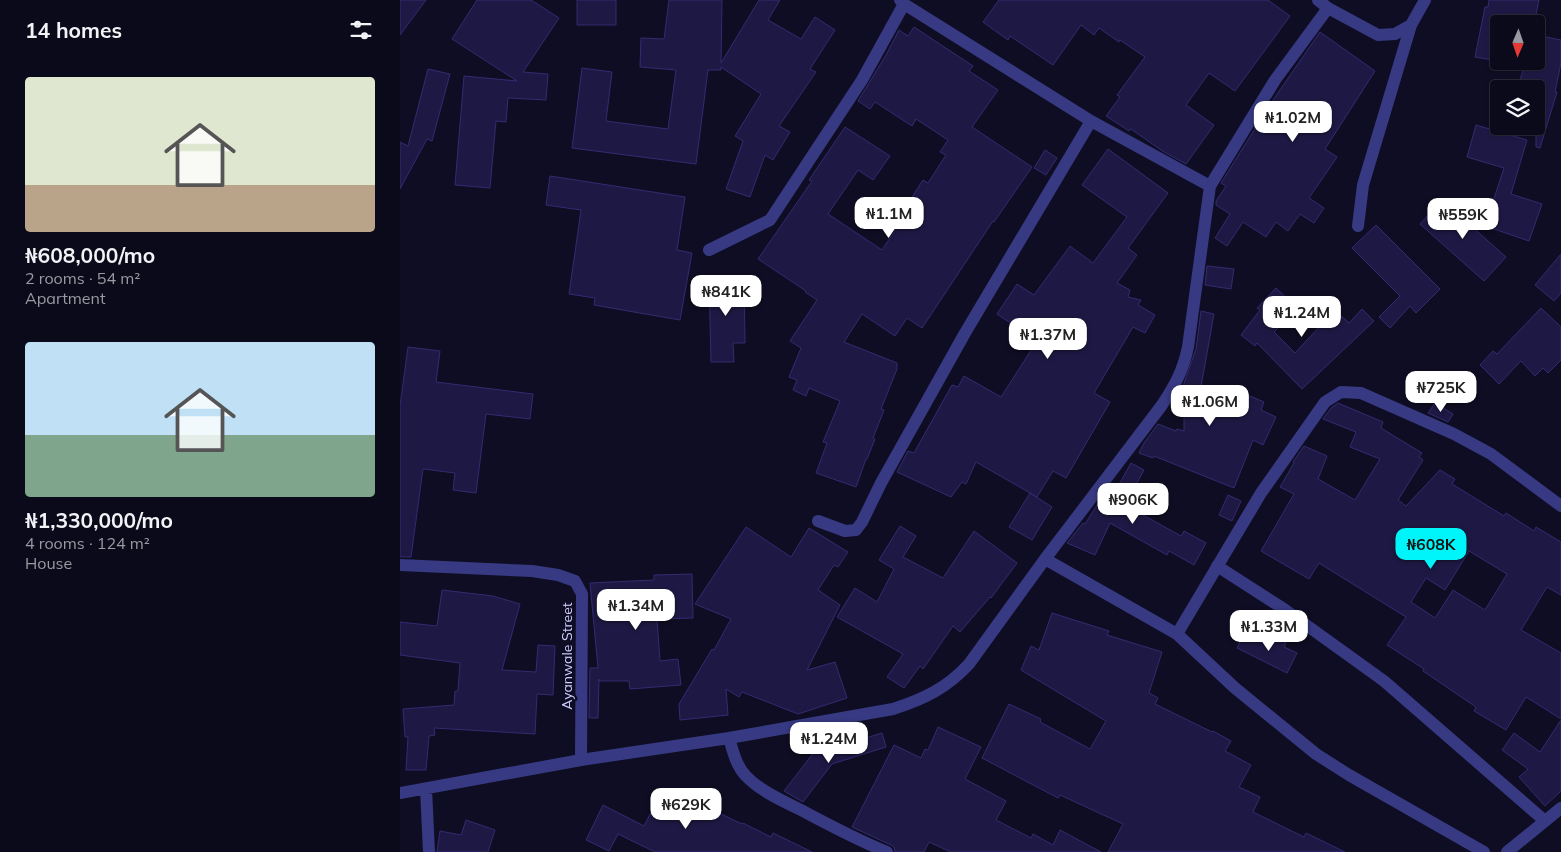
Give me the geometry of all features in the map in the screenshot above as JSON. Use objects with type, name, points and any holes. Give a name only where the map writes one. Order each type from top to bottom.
[{"type":"street","points":[[1358,226],[1363,185],[1411,25],[1424,0]]},
{"type":"street","points":[[709,250],[770,220],[862,80],[902,2],[1091,122],[1210,186]]},
{"type":"street","points":[[400,793],[581,760],[729,738],[893,709],[940,690],[956,678],[969,664],[1176,384],[1184,366],[1210,186],[1323,4],[1378,35],[1395,34],[1411,25]]},
{"type":"street","points":[[818,520],[846,531],[856,530],[862,522],[881,483],[965,333],[1091,122]]},
{"type":"street","points":[[1177,634],[1261,493],[1325,402],[1342,392],[1361,393],[1454,434],[1491,454],[1561,506]]},
{"type":"street","points":[[1045,559],[1177,634],[1235,688],[1316,754],[1349,775],[1484,852]]},
{"type":"street","name":"Ayanwale Street","points":[[400,565],[532,571],[558,575],[575,581],[582,594],[581,760]]},
{"type":"street","points":[[1218,566],[1284,609],[1384,681],[1545,821]]},
{"type":"street","points":[[729,738],[738,764],[744,775],[753,783],[856,838],[887,852]]},
{"type":"street","points":[[426,789],[429,852]]},
{"type":"street","points":[[1507,852],[1561,808]]},
{"type":"building","points":[[400,0],[426,0],[400,35]]},
{"type":"building","points":[[477,0],[531,0],[559,18],[523,72],[548,74],[546,100],[508,98],[506,122],[496,121],[490,188],[455,185],[464,76],[517,81],[452,39]]},
{"type":"building","points":[[577,0],[616,0],[616,25],[577,25]]},
{"type":"building","points":[[669,0],[722,0],[721,63],[759,0],[780,0],[768,20],[801,39],[815,17],[835,30],[810,69],[816,72],[779,126],[790,132],[773,160],[765,155],[750,197],[726,189],[743,141],[735,136],[761,94],[721,67],[721,70],[708,70],[696,164],[572,148],[582,68],[612,72],[606,121],[668,129],[676,70],[640,67],[641,38],[664,39]]},
{"type":"building","points":[[999,0],[1268,0],[1290,16],[1235,91],[1209,73],[1186,105],[1214,125],[1186,164],[1164,152],[1131,129],[1129,131],[1106,116],[1120,97],[1117,95],[1145,57],[1099,28],[1094,35],[1081,25],[1053,65],[1010,36],[1008,40],[983,22]]},
{"type":"building","points":[[1489,0],[1539,0],[1536,15],[1490,15],[1490,60],[1475,57],[1485,7],[1488,7]]},
{"type":"building","points":[[914,27],[973,66],[969,71],[998,90],[972,127],[1032,167],[993,221],[922,328],[907,318],[895,336],[862,314],[844,342],[897,363],[897,369],[881,409],[884,410],[873,438],[875,439],[856,487],[816,473],[827,443],[823,442],[840,401],[809,388],[806,396],[793,390],[797,380],[789,377],[801,348],[790,341],[817,300],[758,259],[812,181],[809,180],[845,127],[890,156],[873,180],[858,170],[828,214],[882,250],[916,199],[912,197],[923,180],[928,183],[946,155],[940,152],[948,140],[916,119],[912,126],[875,102],[870,109],[858,101],[899,30],[908,36]]},
{"type":"building","points":[[1320,32],[1375,71],[1325,149],[1337,157],[1309,198],[1324,208],[1314,223],[1300,214],[1288,231],[1276,222],[1266,237],[1243,222],[1227,246],[1215,238],[1230,214],[1216,205],[1216,201],[1226,186],[1221,183],[1271,103]]},
{"type":"building","points":[[1545,37],[1561,40],[1561,63],[1555,92],[1557,92],[1545,132],[1545,80],[1520,80],[1523,70],[1545,70]]},
{"type":"building","points":[[428,69],[450,74],[432,141],[427,139],[400,189],[400,142],[408,146]]},
{"type":"building","points":[[1476,125],[1490,129],[1490,135],[1510,135],[1527,140],[1511,194],[1542,204],[1529,241],[1485,226],[1504,168],[1467,157]]},
{"type":"building","points":[[1536,135],[1544,135],[1540,148],[1536,147]]},
{"type":"building","points":[[1108,149],[1168,193],[1128,248],[1137,255],[1117,283],[1130,290],[1128,297],[1141,300],[1138,305],[1155,315],[1145,333],[1133,327],[1094,393],[1110,402],[1066,478],[1053,471],[1037,497],[976,462],[966,484],[962,482],[951,497],[897,472],[908,451],[914,453],[952,385],[958,387],[964,376],[1001,397],[1037,341],[997,314],[1017,284],[1034,295],[1070,246],[1093,263],[1127,217],[1082,185]]},
{"type":"building","points":[[1045,150],[1057,158],[1046,175],[1034,168]]},
{"type":"building","points":[[550,176],[685,197],[677,250],[692,253],[680,320],[594,305],[595,298],[569,294],[581,210],[546,205]]},
{"type":"building","points":[[1442,200],[1506,257],[1484,281],[1420,224]]},
{"type":"building","points":[[1376,225],[1440,289],[1416,313],[1410,306],[1390,328],[1379,317],[1400,296],[1352,248]]},
{"type":"building","points":[[1561,254],[1561,293],[1554,301],[1535,285]]},
{"type":"building","points":[[1207,266],[1234,269],[1231,289],[1205,285]]},
{"type":"building","points":[[744,277],[745,343],[733,343],[734,362],[711,362],[709,278]]},
{"type":"building","points":[[1276,288],[1297,308],[1274,332],[1295,353],[1335,310],[1349,323],[1362,309],[1374,321],[1302,389],[1257,343],[1255,346],[1241,335],[1260,310],[1257,308]]},
{"type":"building","points":[[1541,308],[1561,327],[1561,360],[1548,373],[1543,368],[1535,376],[1521,361],[1499,384],[1480,365],[1493,351],[1497,354]]},
{"type":"building","points":[[1201,311],[1214,314],[1199,398],[1242,412],[1250,396],[1264,402],[1261,410],[1276,417],[1263,445],[1253,440],[1234,488],[1154,456],[1153,458],[1139,453],[1158,424],[1176,431],[1177,429],[1184,431],[1184,383],[1196,349]]},
{"type":"building","points":[[408,347],[440,351],[436,382],[533,394],[530,419],[486,414],[476,493],[453,490],[455,473],[423,469],[411,557],[400,557],[400,406]]},
{"type":"building","points":[[1338,403],[1383,422],[1381,428],[1422,453],[1419,457],[1423,460],[1398,500],[1406,506],[1440,470],[1455,479],[1452,484],[1504,516],[1506,513],[1534,531],[1536,527],[1561,542],[1561,595],[1547,587],[1521,630],[1561,653],[1561,719],[1526,697],[1506,730],[1474,711],[1476,707],[1387,645],[1406,617],[1319,563],[1309,579],[1261,551],[1294,494],[1280,487],[1304,446],[1327,456],[1318,479],[1355,500],[1380,459],[1350,447],[1356,432],[1323,419],[1331,408]],"holes":[[[1469,551],[1507,574],[1485,610],[1453,590],[1435,618],[1411,602],[1426,578],[1445,590]]]},
{"type":"building","points":[[1435,403],[1453,414],[1448,422],[1428,413]]},
{"type":"building","points":[[1131,463],[1144,470],[1125,505],[1181,536],[1184,531],[1206,543],[1194,565],[1169,551],[1167,555],[1110,523],[1095,555],[1067,543],[1083,523],[1085,524],[1105,493],[1112,497]]},
{"type":"building","points":[[1030,493],[1052,507],[1032,540],[1009,527]]},
{"type":"building","points":[[1228,495],[1241,501],[1232,521],[1219,515]]},
{"type":"building","points":[[900,526],[916,536],[903,557],[943,578],[974,531],[1017,563],[991,598],[960,632],[953,626],[923,669],[920,666],[904,688],[887,677],[903,654],[837,617],[855,588],[877,602],[894,569],[879,560]]},
{"type":"building","points":[[746,527],[791,557],[809,528],[848,552],[838,567],[834,565],[818,590],[840,605],[807,670],[835,662],[847,698],[798,714],[742,692],[739,697],[726,689],[728,715],[680,720],[679,704],[712,649],[714,650],[731,619],[695,604]]},
{"type":"building","points":[[692,574],[693,618],[657,619],[660,661],[678,659],[681,685],[630,689],[629,681],[599,681],[599,679],[598,718],[589,718],[590,668],[598,668],[590,583],[654,580],[654,575]]},
{"type":"building","points":[[442,590],[493,596],[520,604],[502,670],[536,672],[538,645],[555,646],[553,695],[537,694],[535,734],[434,728],[435,735],[429,736],[426,770],[406,770],[408,737],[405,737],[403,709],[454,705],[455,691],[458,691],[460,663],[400,655],[400,622],[437,626]]},
{"type":"building","points":[[1052,613],[1109,631],[1107,635],[1162,652],[1149,693],[1158,698],[1155,704],[1231,741],[1225,751],[1251,765],[1239,787],[1260,797],[1253,812],[1304,837],[1306,833],[1345,852],[1108,852],[1123,824],[1060,795],[1058,798],[982,758],[1009,704],[1041,719],[1040,722],[1090,749],[1106,721],[1021,670],[1031,646],[1039,650]]},
{"type":"building","points":[[1244,633],[1268,646],[1274,636],[1286,643],[1284,647],[1297,653],[1287,673],[1237,648]]},
{"type":"building","points":[[1561,720],[1561,791],[1545,806],[1519,777],[1528,769],[1502,750],[1514,733],[1540,752]]},
{"type":"building","points":[[938,727],[981,747],[965,779],[1006,801],[996,820],[1031,838],[1033,834],[1053,845],[1060,830],[1101,852],[951,852],[929,842],[924,852],[895,852],[894,847],[891,845],[852,827],[894,745],[921,758],[925,749],[928,750]]},
{"type":"building","points":[[882,733],[886,747],[832,764],[803,802],[784,791],[818,747],[827,750]]},
{"type":"building","points":[[663,789],[692,804],[694,801],[771,837],[773,833],[812,852],[655,852],[618,834],[609,851],[586,840],[603,805],[644,826]]},
{"type":"building","points":[[466,820],[495,830],[488,852],[437,852],[440,831],[461,835]]}]
